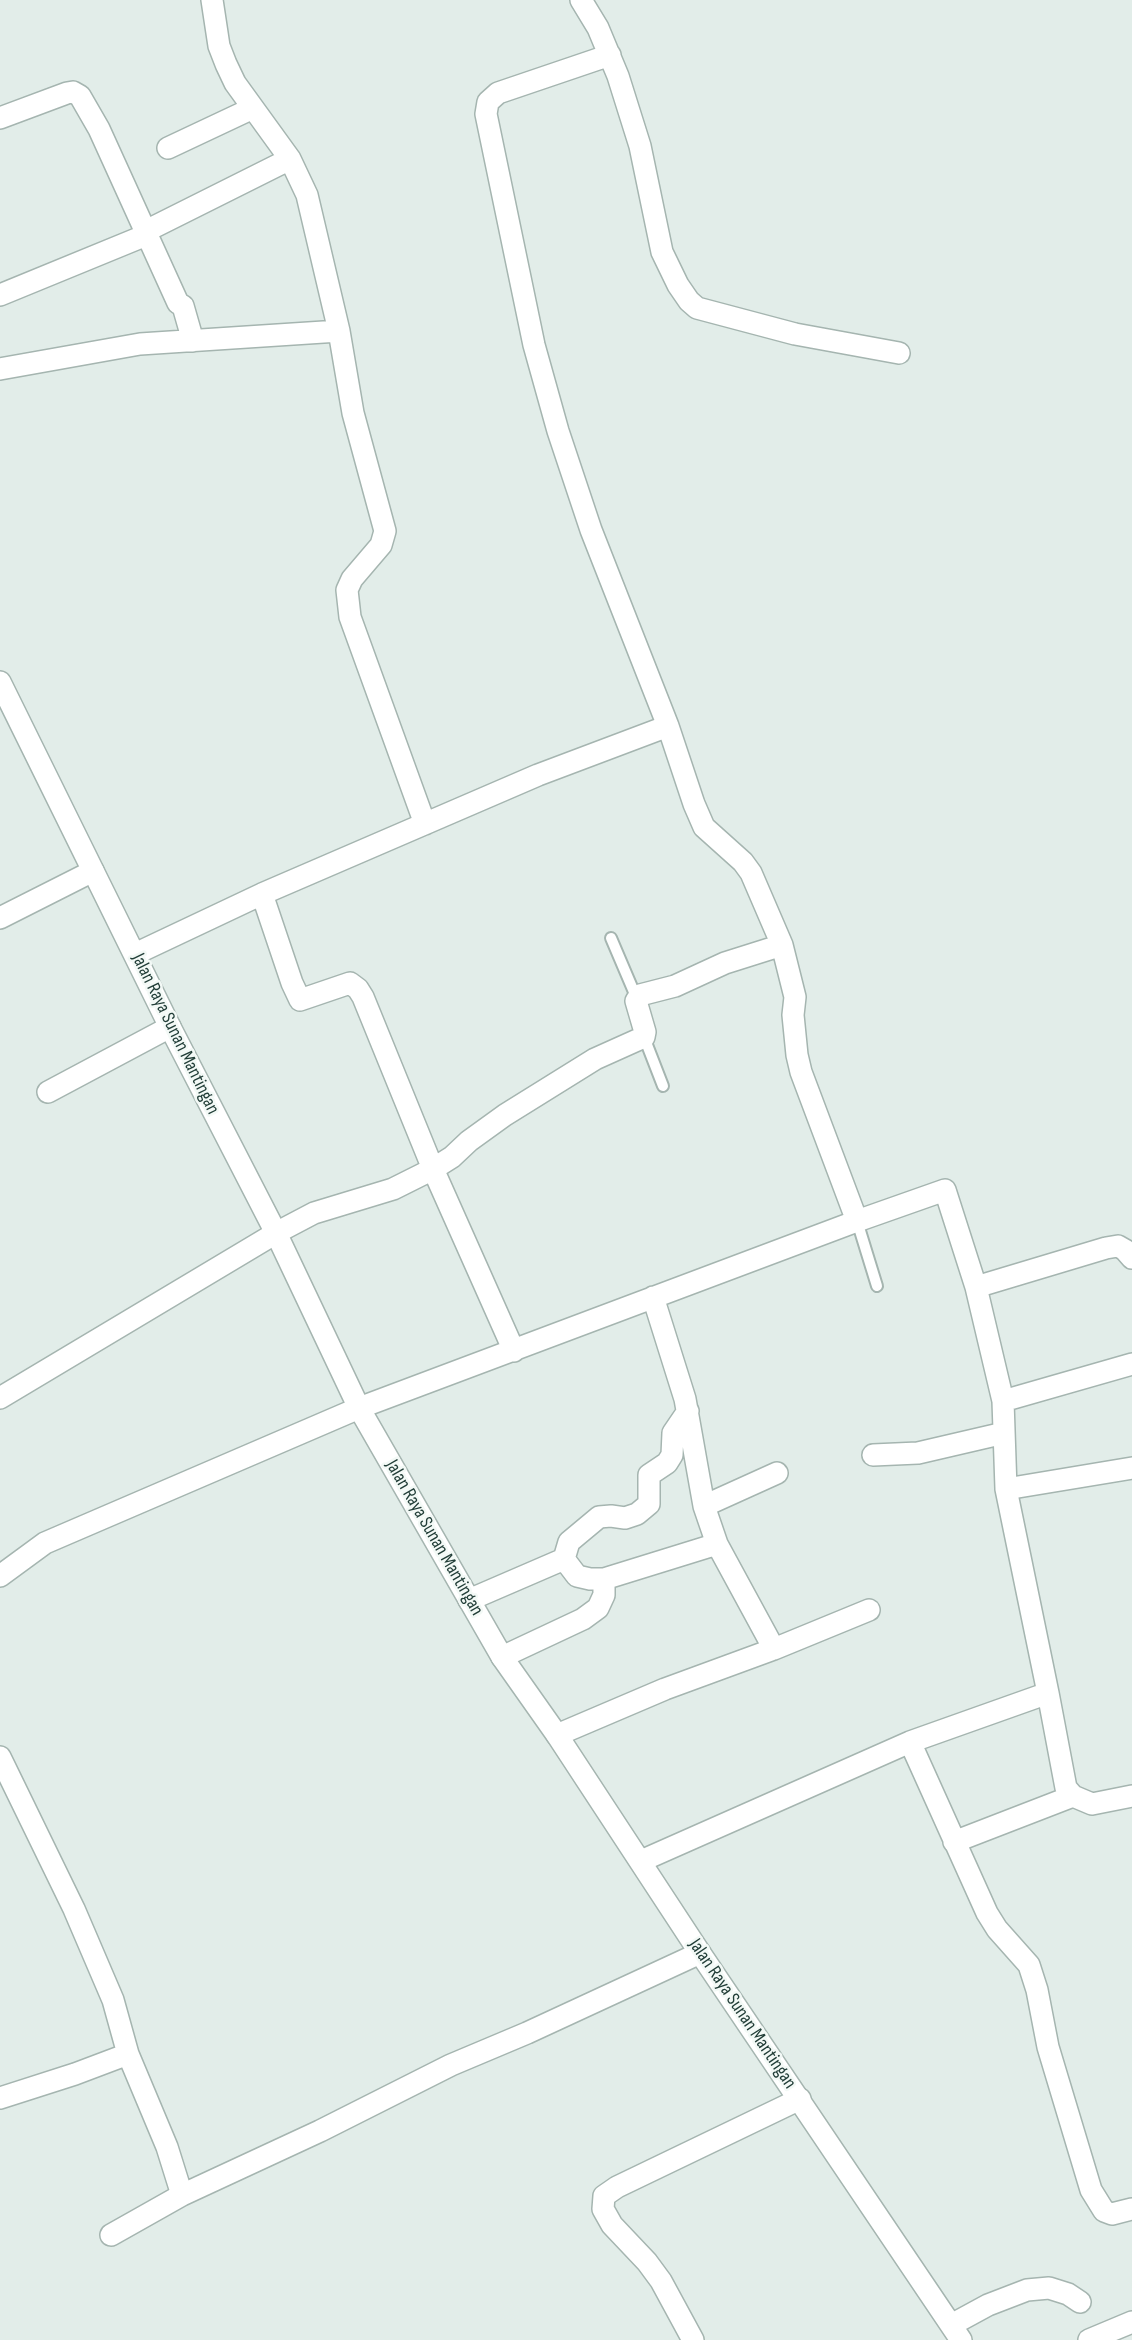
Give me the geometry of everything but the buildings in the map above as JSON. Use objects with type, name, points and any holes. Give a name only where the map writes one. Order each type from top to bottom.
[{"type":"street","points":[[212,0],[219,46],[235,83],[290,159],[307,195],[339,331],[353,413],[385,531],[381,545],[352,579],[347,590],[350,617],[425,824]]},
{"type":"street","points":[[581,0],[610,55],[640,146],[662,252],[689,301],[697,308],[795,334],[898,353]]},
{"type":"street","points":[[610,55],[498,93],[488,102],[486,114],[534,345],[558,431],[591,530],[668,726],[694,804],[704,827],[743,862],[751,873],[782,945],[795,997],[793,1015],[801,1072],[857,1221]]},
{"type":"street","points":[[0,118],[67,93],[73,92],[80,96],[99,129],[178,303],[183,306],[193,341]]},
{"type":"street","points":[[167,148],[253,108]]},
{"type":"street","points":[[2,290],[139,238],[146,231],[290,159]]},
{"type":"street","points":[[0,369],[140,344],[339,331]]},
{"type":"street","name":"Jalan Raya Sunan Mantingan","points":[[0,682],[170,1027],[276,1233],[359,1408],[502,1657],[957,2332]]},
{"type":"street","points":[[135,954],[262,894],[538,775],[668,726]]},
{"type":"street","points":[[0,918],[93,871]]},
{"type":"street","points":[[262,894],[300,1000],[350,983],[363,997],[432,1169],[514,1351]]},
{"type":"street","points":[[0,1398],[276,1233],[314,1213],[393,1189],[432,1169],[452,1157],[505,1115],[595,1059],[644,1037],[646,1035],[636,1006],[637,999],[645,993],[674,986],[725,963],[782,945]]},
{"type":"street","points":[[48,1092],[170,1027]]},
{"type":"street","points":[[0,1576],[45,1543],[359,1408],[945,1189],[976,1287],[1003,1401],[1006,1489],[1066,1788],[1073,1796],[1092,1804],[1132,1796]]},
{"type":"street","points":[[976,1287],[1105,1248],[1118,1246],[1132,1258]]},
{"type":"street","points":[[653,1297],[688,1411],[704,1506],[717,1544],[774,1649]]},
{"type":"street","points":[[1003,1401],[1132,1364]]},
{"type":"street","points":[[564,1559],[569,1542],[599,1517],[625,1518],[637,1514],[649,1504],[649,1475],[667,1463],[672,1455],[673,1433],[688,1411]]},
{"type":"street","points":[[873,1455],[918,1453],[1004,1433]]},
{"type":"street","points":[[1006,1489],[1132,1468]]},
{"type":"street","points":[[704,1506],[777,1473]]},
{"type":"street","points":[[564,1559],[577,1576],[604,1579],[717,1544]]},
{"type":"street","points":[[469,1600],[564,1559]]},
{"type":"street","points":[[502,1657],[583,1619],[598,1608],[604,1595],[604,1579]]},
{"type":"street","points":[[557,1735],[664,1689],[774,1649],[869,1609]]},
{"type":"street","points":[[641,1861],[910,1742],[1048,1693]]},
{"type":"street","points":[[910,1742],[987,1913],[997,1929],[1029,1965],[1037,1990],[1048,2047],[1091,2190],[1104,2211],[1112,2214],[1132,2209]]},
{"type":"street","points":[[0,1757],[74,1909],[113,2000],[128,2054],[167,2147],[182,2195]]},
{"type":"street","points":[[954,1842],[1073,1796]]},
{"type":"street","points":[[111,2235],[182,2195],[320,2131],[451,2065],[700,1953]]},
{"type":"street","points":[[0,2098],[128,2054]]},
{"type":"street","points":[[693,2340],[661,2281],[647,2262],[611,2225],[603,2209],[604,2196],[800,2099]]},
{"type":"street","points":[[957,2332],[988,2305],[1027,2290],[1049,2288],[1080,2301]]},
{"type":"street","points":[[1089,2340],[1132,2322]]},
{"type":"lane","points":[[611,938],[637,999]]},
{"type":"lane","points":[[644,1037],[663,1086]]},
{"type":"lane","points":[[857,1221],[877,1286]]}]
